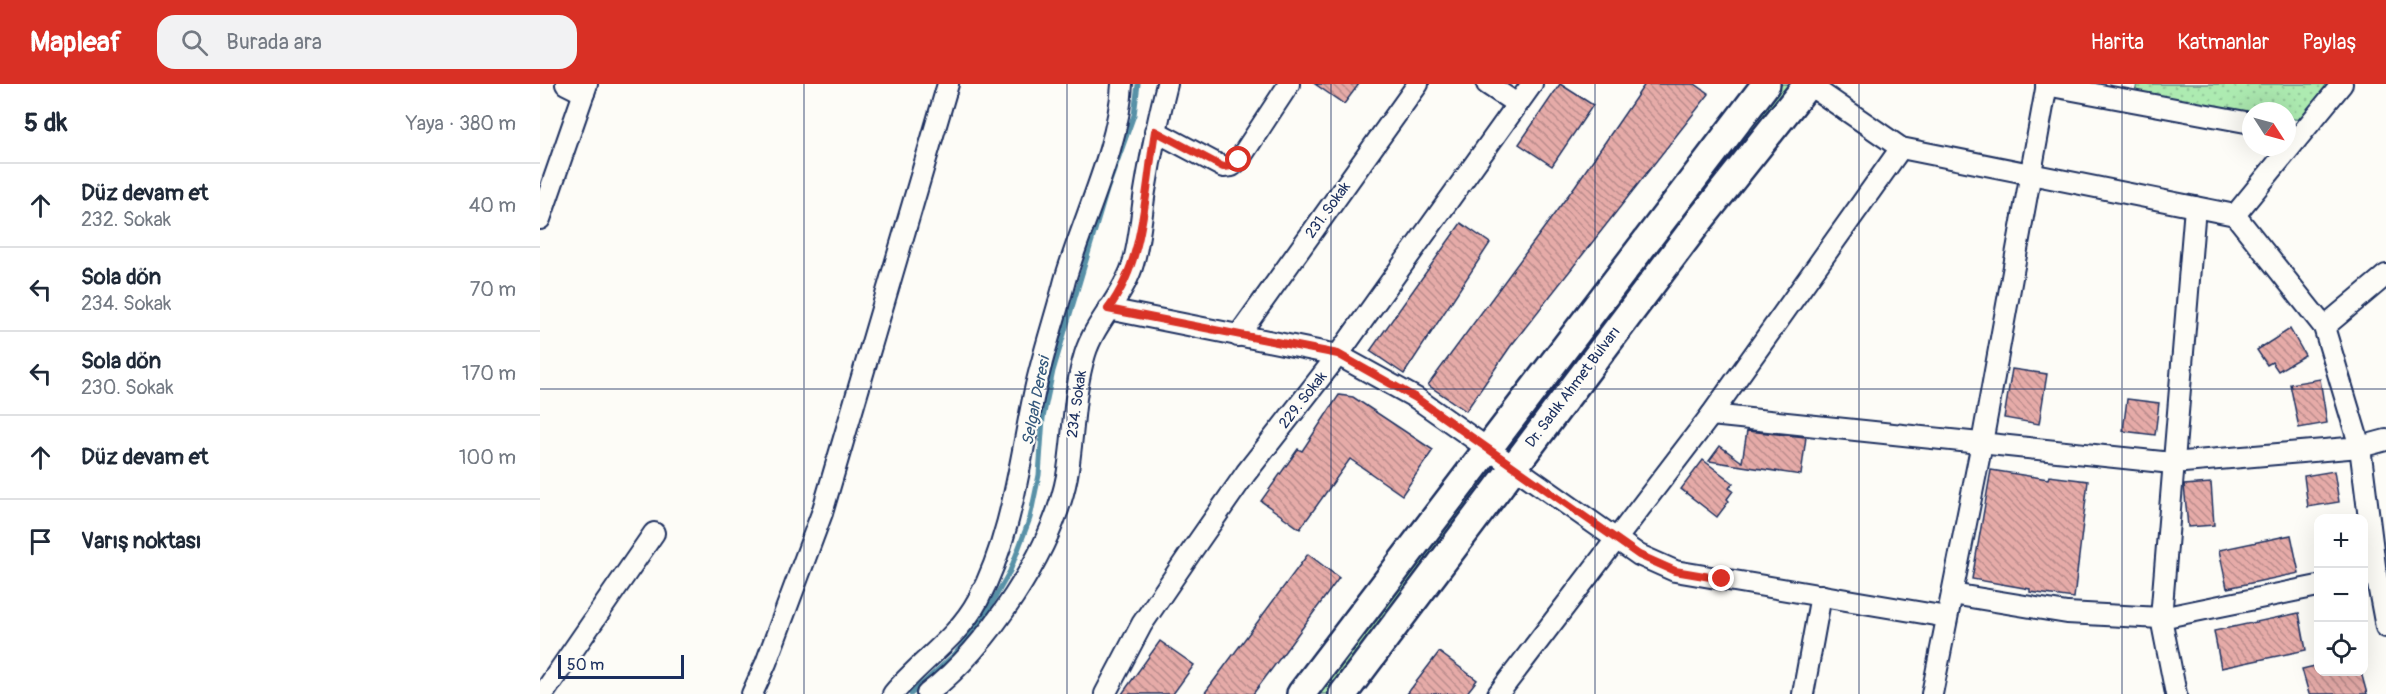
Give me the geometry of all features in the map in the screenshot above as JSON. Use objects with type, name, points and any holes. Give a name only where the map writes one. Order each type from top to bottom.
[{"type":"main road","name":"Dr. Sadık Ahmet Bulvarı","points":[[1301,694],[1766,84]]},
{"type":"main road","name":"Dr. Sadık Ahmet Bulvarı","points":[[1343,694],[1699,221],[1808,84]]},
{"type":"street","points":[[752,694],[766,663],[822,513],[948,84]]},
{"type":"street","points":[[893,694],[962,624],[978,600],[993,562],[1008,520],[1033,397],[1070,266],[1111,143],[1121,100],[1122,84]]},
{"type":"street","name":"234. Sokak","points":[[927,694],[943,682],[1014,597],[1033,566],[1056,517],[1066,477],[1084,356],[1094,331],[1121,291],[1132,267],[1155,131],[1167,84]]},
{"type":"street","points":[[1155,131],[1223,167],[1232,166],[1239,160],[1288,84]]},
{"type":"street","name":"231. Sokak","points":[[1238,336],[1418,84]]},
{"type":"street","points":[[1487,84],[1517,104]]},
{"type":"street","name":"229. Sokak","points":[[1105,694],[1142,624],[1246,473],[1338,354],[1532,84]]},
{"type":"street","points":[[1808,84],[1901,148],[2235,215],[2324,327],[2360,447],[2375,574],[2386,627]]},
{"type":"street","points":[[2296,130],[2342,84]]},
{"type":"street","points":[[1932,694],[1982,443],[2028,175],[2046,85],[2242,121]]},
{"type":"street","points":[[540,219],[579,87]]},
{"type":"street","points":[[1498,694],[1614,539],[1711,415],[1901,148]]},
{"type":"street","points":[[2235,215],[2277,156]]},
{"type":"street","points":[[2176,694],[2161,618],[2172,463],[2195,207]]},
{"type":"street","points":[[2324,327],[2386,274]]},
{"type":"street","points":[[1108,309],[1338,354],[1416,398],[1614,539],[1639,555],[1675,571],[1947,617]]},
{"type":"street","points":[[1711,415],[2172,463],[2360,447],[2386,440]]},
{"type":"street","points":[[543,694],[654,533]]},
{"type":"street","points":[[1952,594],[2067,613],[2161,618],[2314,587]]},
{"type":"street","points":[[1803,694],[1821,595]]},
{"type":"green space","points":[[1779,84],[1797,84],[1511,452],[1504,446]]},
{"type":"green space","points":[[2137,84],[2329,84],[2301,120],[2296,119],[2296,102],[2242,102],[2242,111],[2135,93]]},
{"type":"green space","points":[[1489,464],[1497,471],[1330,694],[1317,694]]},
{"type":"building","points":[[1315,84],[1359,84],[1344,104]]},
{"type":"building","points":[[1560,84],[1593,105],[1552,166],[1519,144]]},
{"type":"building","points":[[1645,84],[1695,84],[1709,94],[1510,347],[1466,411],[1428,385],[1575,186]]},
{"type":"building","points":[[1461,223],[1490,243],[1404,374],[1370,351]]},
{"type":"building","points":[[2290,329],[2305,355],[2278,371],[2272,362],[2267,365],[2257,350]]},
{"type":"building","points":[[2012,369],[2047,374],[2039,424],[2004,418]]},
{"type":"building","points":[[2320,379],[2327,423],[2299,428],[2290,384]]},
{"type":"building","points":[[1339,395],[1353,397],[1433,450],[1402,495],[1350,459],[1300,529],[1261,501],[1298,449],[1302,451]]},
{"type":"building","points":[[2127,399],[2159,403],[2155,435],[2123,431]]},
{"type":"building","points":[[1747,431],[1806,437],[1801,475],[1709,461],[1720,446],[1742,462]]},
{"type":"building","points":[[1703,460],[1733,483],[1729,488],[1733,491],[1727,499],[1729,501],[1717,517],[1681,489]]},
{"type":"building","points":[[1991,470],[2048,479],[2049,476],[2088,481],[2074,598],[2030,592],[2030,589],[1972,579]]},
{"type":"building","points":[[2334,471],[2339,502],[2308,507],[2304,476]]},
{"type":"building","points":[[2211,483],[2214,525],[2188,527],[2184,485]]},
{"type":"building","points":[[2291,535],[2299,573],[2227,588],[2219,550]]},
{"type":"building","points":[[1308,554],[1339,578],[1292,642],[1253,694],[1204,694]]},
{"type":"building","points":[[2299,613],[2306,650],[2221,668],[2214,631]]},
{"type":"building","points":[[1160,641],[1194,665],[1173,694],[1122,694]]},
{"type":"building","points":[[1439,652],[1477,680],[1466,694],[1407,694]]},
{"type":"building","points":[[2314,666],[2314,676],[2362,676],[2367,694],[2309,694],[2302,669]]},
{"type":"waterway","name":"Selgah Deresi","points":[[911,694],[955,654],[983,619],[1010,571],[1030,518],[1039,475],[1043,418],[1053,371],[1107,190],[1134,115],[1138,84]]},
{"type":"route","points":[[1239,160],[1232,166],[1223,167],[1155,131],[1132,267],[1121,291],[1108,309],[1338,354],[1416,398],[1639,555],[1675,571],[1722,579]]}]
